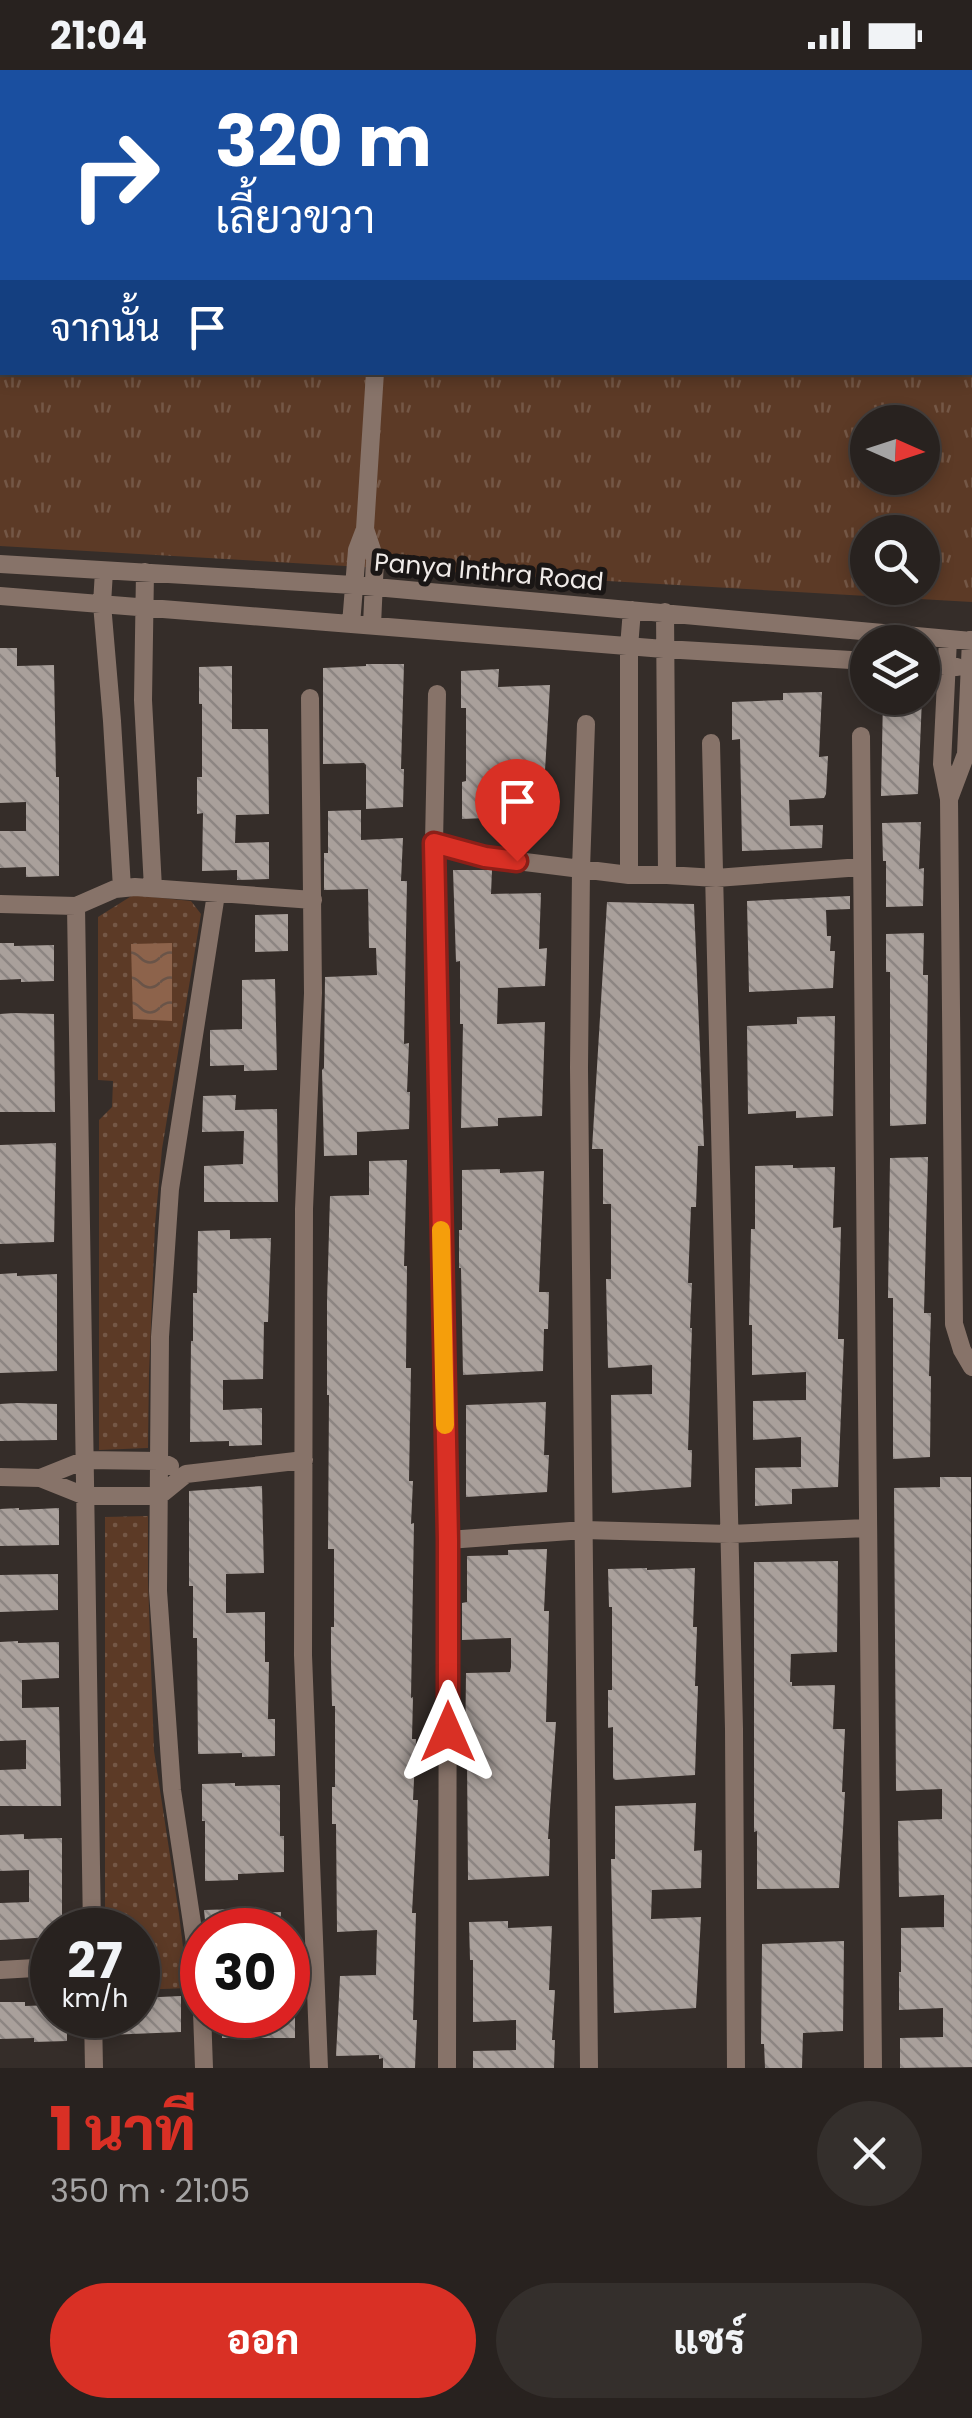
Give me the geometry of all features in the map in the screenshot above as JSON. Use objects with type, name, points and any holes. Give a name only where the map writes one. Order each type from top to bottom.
[{"type":"street","points":[[351,624],[357,550],[365,529],[375,375]]},
{"type":"street","points":[[365,529],[375,559],[372,626]]},
{"type":"street","name":"Panya Inthra Road","points":[[0,564],[353,585],[972,640]]},
{"type":"street","points":[[104,570],[102,604],[122,888]]},
{"type":"street","points":[[146,572],[142,682],[153,888]]},
{"type":"street","points":[[0,596],[664,650],[850,660]]},
{"type":"street","points":[[629,875],[632,610]]},
{"type":"street","points":[[665,612],[668,874]]},
{"type":"street","points":[[948,639],[942,764],[949,799],[954,1324],[972,1367]]},
{"type":"street","points":[[949,799],[966,754],[972,640]]},
{"type":"street","points":[[940,666],[970,668]]},
{"type":"street","points":[[438,694],[434,843],[448,1540],[447,2068]]},
{"type":"street","points":[[310,698],[314,992],[304,1209],[304,1655],[319,2068]]},
{"type":"street","points":[[586,724],[579,1087],[589,2068]]},
{"type":"street","points":[[861,736],[873,2068]]},
{"type":"street","points":[[711,743],[734,1728],[736,2068]]},
{"type":"street","points":[[115,766],[145,762]]},
{"type":"street","points":[[434,843],[485,857],[629,875],[716,878],[861,868]]},
{"type":"street","points":[[0,904],[76,906],[122,888],[313,900]]},
{"type":"street","points":[[190,1908],[172,1790],[158,1592],[160,1337],[170,1190],[216,894]]},
{"type":"street","points":[[76,906],[92,1908]]},
{"type":"street","points":[[40,1478],[85,1460],[159,1461],[186,1474]]},
{"type":"street","points":[[0,1477],[40,1478],[85,1496],[159,1496],[186,1474],[304,1460]]},
{"type":"street","points":[[448,1540],[584,1530],[730,1534],[868,1528]]},
{"type":"street","points":[[0,1970],[30,1968]]},
{"type":"street","points":[[93,2038],[94,2068]]},
{"type":"street","points":[[203,2038],[204,2068]]},
{"type":"green space","points":[[0,375],[972,375],[972,602],[940,600],[940,515],[850,515],[850,595],[0,546]]},
{"type":"green space","points":[[133,895],[191,901],[201,914],[162,1149],[155,1225],[148,1448],[99,1450],[99,1120],[112,1107],[113,1081],[98,1080],[98,917]]},
{"type":"green space","points":[[148,1516],[154,1751],[180,1922],[180,1988],[160,1989],[160,1908],[105,1908],[105,1517]]},
{"type":"water","points":[[172,943],[172,1021],[133,1019],[131,944]]},
{"type":"building","points":[[0,648],[17,648],[17,666],[54,665],[59,876],[26,877],[26,867],[0,868],[0,831],[26,831],[26,802],[0,803]]},
{"type":"building","points":[[404,664],[403,807],[366,809],[364,763],[323,764],[323,668]]},
{"type":"building","points":[[232,666],[232,729],[268,729],[269,814],[236,815],[235,843],[269,842],[269,879],[237,880],[237,870],[202,871],[203,813],[197,814],[197,777],[202,777],[199,667]]},
{"type":"building","points":[[499,669],[498,687],[550,685],[544,788],[548,788],[546,825],[509,827],[509,817],[462,819],[466,708],[461,708],[461,671]]},
{"type":"building","points":[[822,692],[819,757],[828,756],[826,794],[824,798],[789,800],[790,826],[823,825],[822,848],[742,851],[740,739],[732,740],[732,702],[783,700],[783,693]]},
{"type":"building","points":[[883,715],[921,715],[918,794],[881,796]]},
{"type":"building","points":[[361,810],[361,840],[403,838],[401,881],[407,881],[404,1044],[409,1043],[409,1129],[357,1132],[357,1155],[324,1156],[325,977],[377,975],[376,948],[369,948],[368,889],[324,890],[328,811]]},
{"type":"building","points":[[921,822],[919,869],[924,868],[923,906],[886,907],[882,823]]},
{"type":"building","points":[[453,870],[492,870],[491,894],[541,893],[539,949],[547,948],[545,986],[498,988],[497,1024],[545,1022],[542,1116],[498,1118],[498,1126],[461,1128],[463,1024]]},
{"type":"building","points":[[850,896],[850,909],[826,910],[830,951],[835,951],[833,988],[749,992],[747,901]]},
{"type":"building","points":[[607,902],[694,904],[704,1146],[698,1146],[688,1283],[692,1283],[688,1450],[692,1450],[691,1487],[612,1493],[611,1395],[652,1394],[652,1365],[608,1368],[606,1279],[611,1279],[611,1204],[603,1204],[603,1149],[592,1149]]},
{"type":"building","points":[[288,914],[288,951],[255,952],[255,915]]},
{"type":"building","points":[[924,933],[923,975],[928,975],[926,1124],[890,1126],[890,972],[886,972],[886,934]]},
{"type":"building","points":[[0,943],[54,945],[54,981],[0,980]]},
{"type":"building","points":[[275,979],[277,1070],[244,1071],[244,1065],[210,1066],[210,1030],[242,1029],[242,980]]},
{"type":"building","points":[[0,1014],[54,1014],[55,1112],[0,1112]]},
{"type":"building","points":[[835,1016],[833,1116],[796,1118],[796,1111],[748,1114],[747,1026],[797,1024],[797,1017]]},
{"type":"building","points":[[236,1095],[235,1110],[277,1109],[278,1202],[204,1202],[204,1166],[243,1164],[244,1131],[202,1132],[203,1096]]},
{"type":"building","points":[[56,1143],[54,1242],[0,1244],[0,1145]]},
{"type":"building","points":[[928,1157],[924,1313],[931,1313],[930,1457],[893,1459],[893,1298],[888,1298],[890,1158]]},
{"type":"building","points":[[407,1160],[404,1266],[406,1368],[411,1368],[409,1481],[413,1481],[411,1524],[414,1523],[411,1698],[412,1739],[416,1739],[413,1800],[418,1800],[412,1913],[416,1913],[413,2020],[417,2020],[415,2068],[383,2068],[379,2055],[336,2056],[340,1976],[376,1975],[377,1930],[337,1932],[336,1824],[332,1824],[334,1549],[328,1549],[327,1302],[330,1196],[369,1195],[369,1161]]},
{"type":"building","points":[[755,1166],[835,1167],[833,1228],[841,1227],[838,1339],[844,1339],[838,1487],[792,1489],[792,1504],[755,1506],[755,1468],[801,1467],[801,1437],[753,1440],[753,1401],[806,1400],[806,1372],[752,1375],[749,1325]]},
{"type":"building","points":[[500,1169],[500,1173],[544,1171],[539,1292],[549,1292],[543,1371],[463,1375],[459,1268],[462,1170]]},
{"type":"building","points":[[230,1230],[230,1239],[271,1238],[263,1379],[223,1380],[223,1410],[262,1408],[262,1445],[190,1442],[198,1231]]},
{"type":"building","points":[[0,1274],[57,1274],[57,1371],[0,1373]]},
{"type":"building","points":[[546,1402],[547,1492],[466,1497],[466,1405]]},
{"type":"building","points":[[0,1404],[57,1404],[57,1440],[0,1441]]},
{"type":"building","points":[[940,1477],[971,1477],[972,2067],[900,2068],[900,2038],[943,2037],[943,2008],[899,2010],[899,1972],[901,1928],[944,1927],[944,1895],[899,1897],[898,1821],[942,1819],[942,1789],[896,1791],[894,1488],[940,1487]]},
{"type":"building","points":[[262,1486],[264,1573],[226,1574],[226,1613],[265,1612],[268,1719],[275,1719],[275,1756],[198,1754],[197,1638],[193,1638],[193,1586],[189,1586],[189,1491]]},
{"type":"building","points":[[59,1508],[59,1545],[0,1546],[0,1509]]},
{"type":"building","points":[[547,1549],[546,1722],[556,1722],[549,1876],[468,1880],[466,1673],[510,1672],[511,1638],[462,1640],[467,1556]]},
{"type":"building","points":[[838,1561],[837,1652],[791,1654],[790,1682],[792,1686],[835,1685],[833,1729],[845,1729],[839,1888],[757,1889],[754,1562]]},
{"type":"building","points":[[695,1568],[695,1775],[615,1780],[613,1727],[608,1728],[612,1607],[608,1569]]},
{"type":"building","points":[[58,1574],[58,1610],[0,1612],[0,1575]]},
{"type":"building","points":[[0,1642],[59,1642],[59,1678],[22,1680],[22,1708],[59,1707],[61,1806],[0,1806],[0,1770],[26,1769],[26,1740],[0,1741]]},
{"type":"building","points":[[202,1784],[280,1785],[284,1872],[238,1874],[238,1880],[205,1881]]},
{"type":"building","points":[[696,1803],[694,1851],[702,1850],[701,1888],[652,1890],[651,1919],[701,1917],[696,2008],[614,2013],[611,1859],[615,1859],[615,1806]]},
{"type":"building","points":[[0,1835],[62,1838],[62,1908],[30,1908],[30,1938],[0,1940],[0,1903],[29,1902],[29,1870],[0,1871]]},
{"type":"building","points":[[508,1921],[508,1928],[552,1926],[549,1990],[555,1990],[554,2068],[473,2068],[473,2051],[516,2050],[516,2020],[473,2022],[469,1922]]},
{"type":"building","points":[[844,1941],[843,2031],[803,2033],[802,2068],[765,2068],[761,2044],[762,1944]]},
{"type":"building","points":[[180,1996],[180,2032],[160,2033],[160,1997]]},
{"type":"building","points":[[0,2002],[25,2002],[25,2006],[30,2006],[30,2038],[34,2038],[0,2039]]},
{"type":"building","points":[[34,2038],[67,2038],[67,2041],[34,2042]]},
{"type":"slow traffic","points":[[441,1230],[445,1425]]},
{"type":"route","points":[[448,1732],[448,1540],[434,843],[517,861]]}]
